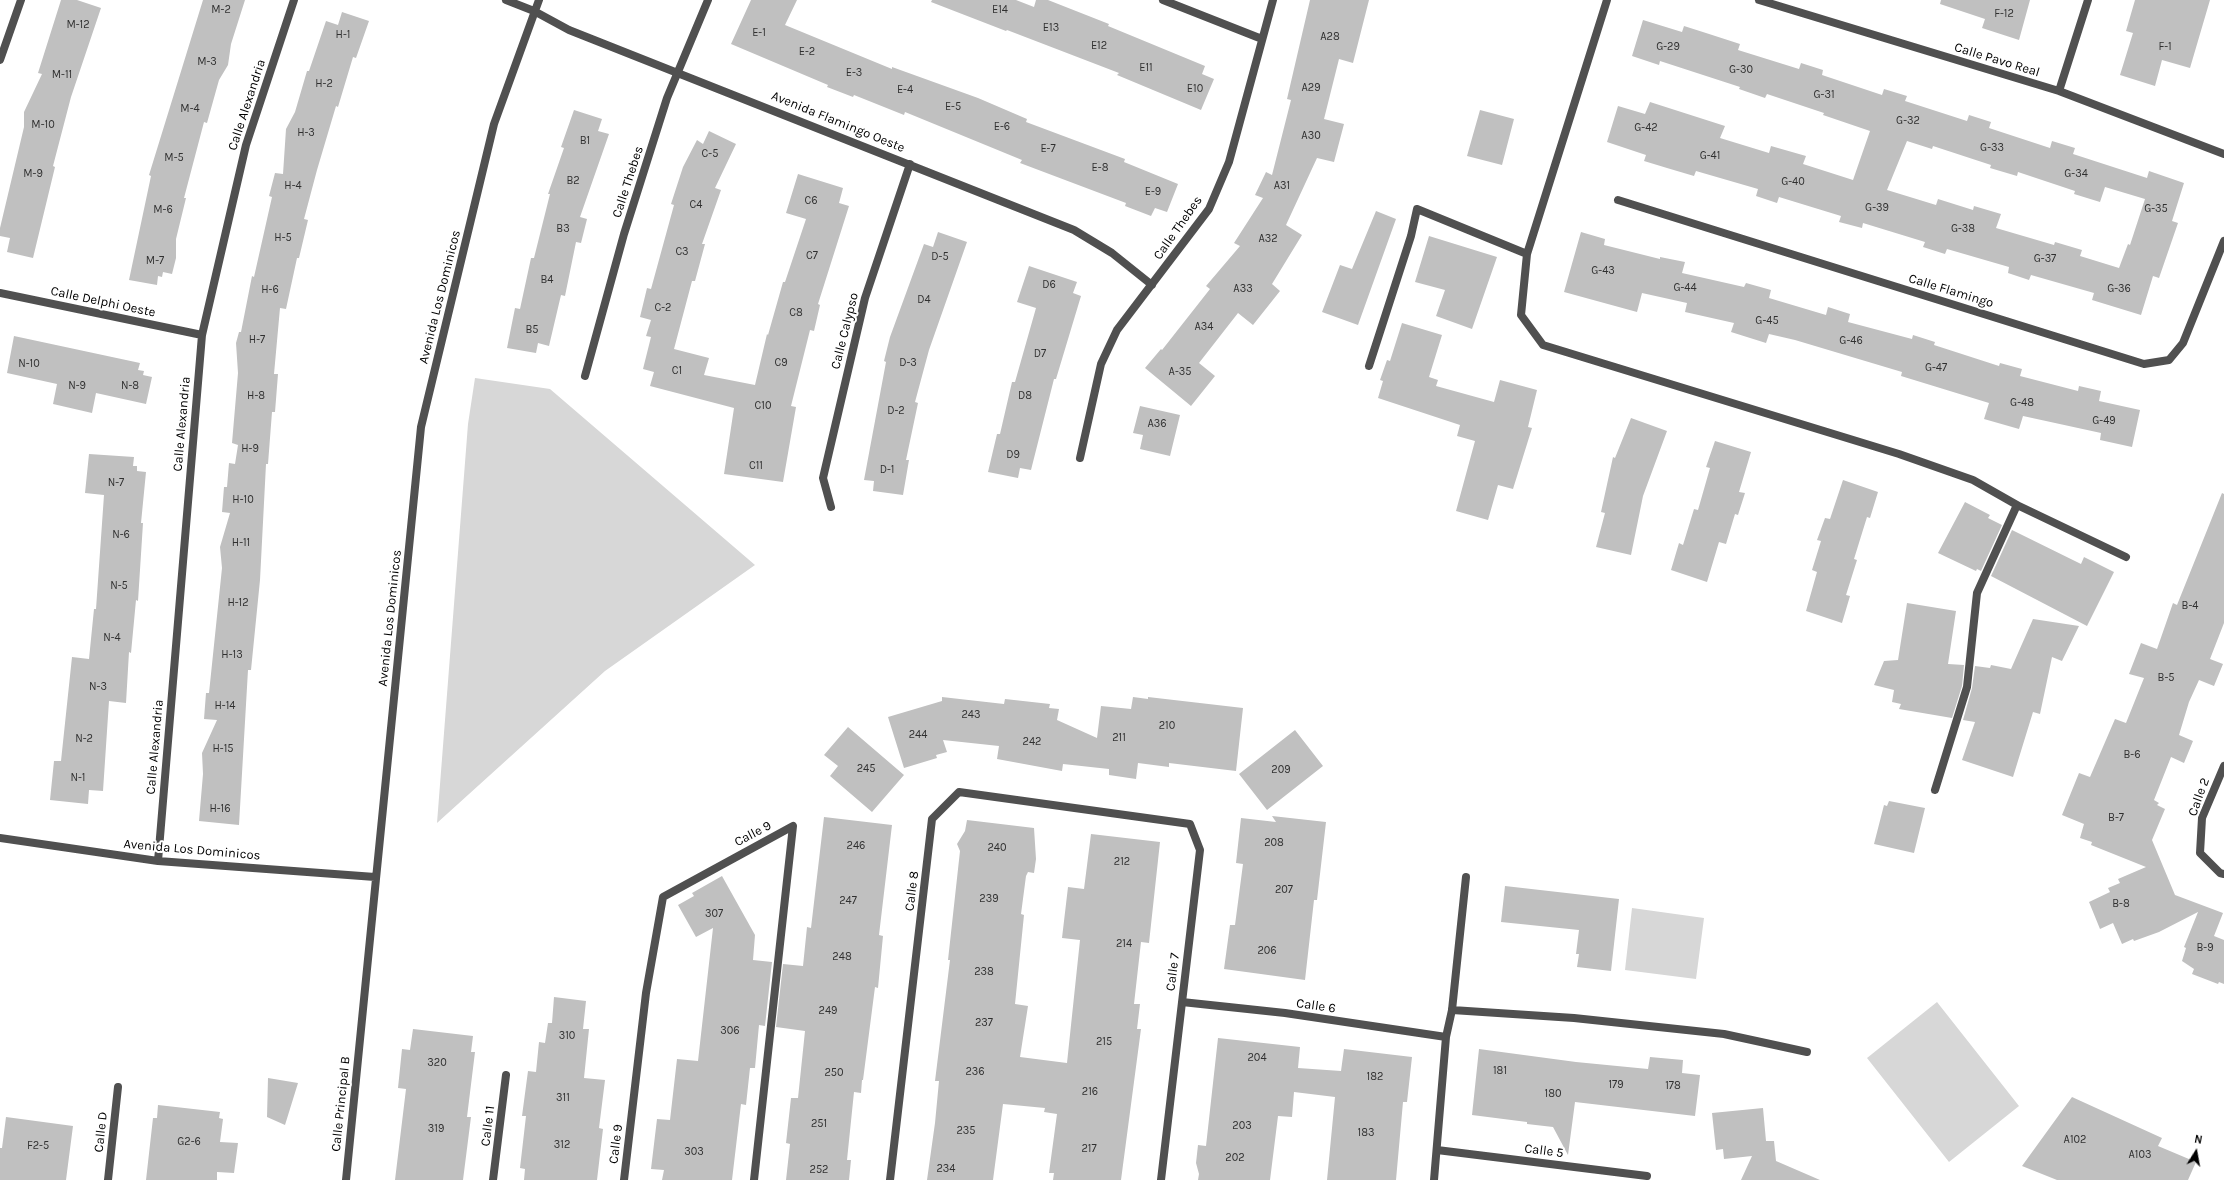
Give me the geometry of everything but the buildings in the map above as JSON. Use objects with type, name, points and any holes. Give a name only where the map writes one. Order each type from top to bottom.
[{"type":"street","points":[[0,60],[21,0]]},
{"type":"street","name":"Calle Alexandria","points":[[158,861],[202,335],[246,145],[294,0]]},
{"type":"street","name":"Avenida Flamingo Oeste","points":[[506,0],[534,11],[569,30],[1074,230],[1112,253],[1152,285]]},
{"type":"street","name":"Avenida Los Dominicos","points":[[0,838],[158,861],[375,877],[421,427],[494,124],[539,0]]},
{"type":"street","name":"Calle Thebes","points":[[585,376],[624,234],[667,98],[708,0]]},
{"type":"street","points":[[1163,0],[1262,39]]},
{"type":"street","name":"Calle Thebes","points":[[1080,458],[1101,364],[1117,330],[1209,209],[1229,162],[1272,0]]},
{"type":"street","points":[[1607,0],[1527,254],[1521,315],[1543,345],[1899,454],[1973,480],[2017,505],[2126,557]]},
{"type":"street","name":"Calle Pavo Real","points":[[1759,0],[2059,92],[2224,154]]},
{"type":"street","points":[[2059,92],[2088,0]]},
{"type":"street","name":"Calle Calypso","points":[[831,507],[823,478],[865,298],[910,164]]},
{"type":"street","name":"Calle Flamingo","points":[[1618,200],[2144,364],[2169,360],[2183,343],[2224,241]]},
{"type":"street","points":[[1369,366],[1411,236],[1417,209],[1527,254]]},
{"type":"street","name":"Calle Delphi Oeste","points":[[0,293],[202,335]]},
{"type":"street","points":[[1935,790],[1967,687],[1977,593],[2017,505]]},
{"type":"street","name":"Calle 2","points":[[2224,766],[2202,818],[2200,853],[2220,873],[2224,874]]},
{"type":"street","name":"Calle 8","points":[[890,1180],[932,819],[959,792],[1135,817]]},
{"type":"street","name":"Calle 7","points":[[1135,817],[1190,824],[1200,850],[1161,1180]]},
{"type":"street","name":"Calle 9","points":[[624,1180],[646,993],[663,896],[793,826],[754,1180]]},
{"type":"street","name":"Calle Principal B","points":[[346,1180],[375,877]]},
{"type":"street","points":[[1434,1180],[1446,1037],[1452,1010],[1466,877]]},
{"type":"street","name":"Calle 6","points":[[1182,1002],[1285,1013],[1446,1037]]},
{"type":"street","points":[[1452,1010],[1574,1018],[1724,1034],[1807,1052]]},
{"type":"street","name":"Calle 11","points":[[494,1180],[506,1075]]},
{"type":"street","name":"Calle D","points":[[108,1180],[118,1087]]},
{"type":"street","name":"Calle 5","points":[[1437,1150],[1647,1176]]},
{"type":"shaded area","points":[[475,378],[550,389],[755,565],[605,671],[437,823],[468,424]]},
{"type":"shaded area","points":[[1632,908],[1704,918],[1696,979],[1625,970]]},
{"type":"shaded area","points":[[1937,1002],[2019,1106],[1949,1162],[1867,1058]]}]
